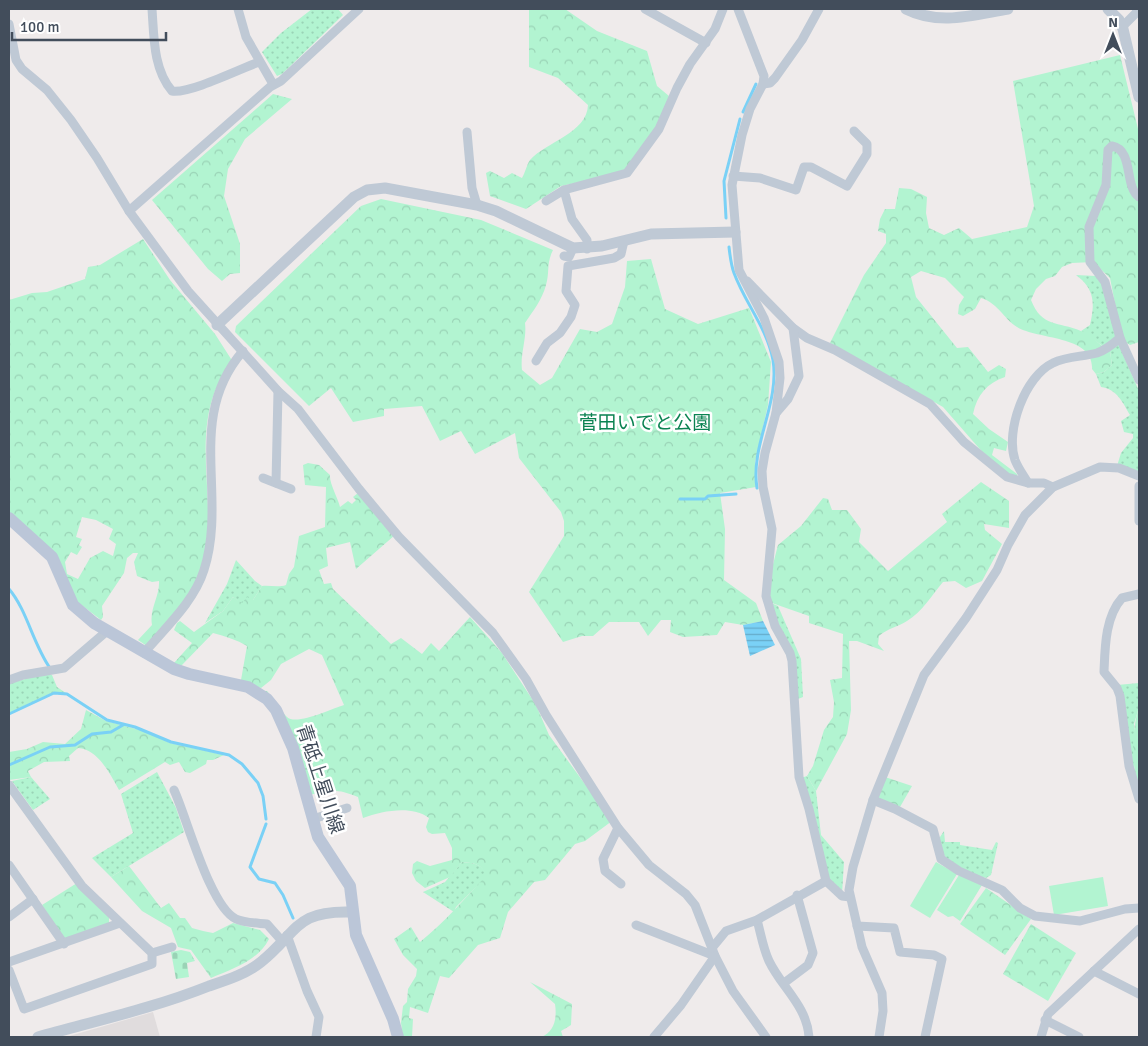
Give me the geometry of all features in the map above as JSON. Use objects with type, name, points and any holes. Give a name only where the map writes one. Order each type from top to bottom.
[{"type":"main road","name":"青砥上星川線","points":[[9,518],[52,556],[73,605],[107,631],[144,653],[189,674],[248,687],[268,699],[276,710],[293,748],[323,848],[347,880],[356,935],[393,1020],[398,1037]]},
{"type":"street","points":[[152,9],[156,54],[165,83],[172,91],[178,92],[193,88],[259,62]]},
{"type":"street","points":[[238,9],[246,37],[273,84]]},
{"type":"street","points":[[129,211],[273,84],[281,81],[359,9]]},
{"type":"street","points":[[645,9],[706,43]]},
{"type":"street","points":[[546,201],[564,190],[627,173],[660,129],[677,88],[690,64],[706,43],[723,9]]},
{"type":"street","points":[[738,9],[750,34],[764,76],[763,84],[747,118],[733,176],[735,232],[739,270],[764,318],[774,345],[780,378],[776,413],[764,453],[762,471],[763,487],[772,529],[766,596],[775,626],[790,653],[792,661],[799,777],[809,809],[826,881],[842,896],[850,897]]},
{"type":"street","points":[[763,84],[770,83],[775,78],[802,40],[819,9]]},
{"type":"street","points":[[906,9],[930,17],[947,19],[1008,9]]},
{"type":"street","points":[[1108,9],[1122,27],[1139,97]]},
{"type":"street","points":[[1122,27],[1134,16],[1137,9]]},
{"type":"street","points":[[9,24],[16,60],[22,69],[47,90],[70,120],[97,158],[129,211],[188,291],[278,391],[298,409],[359,490],[399,537],[493,633],[526,680],[618,828],[649,865],[686,894],[696,905],[714,952],[733,991],[766,1037]]},
{"type":"street","points":[[733,176],[760,178],[796,190],[804,167],[811,167],[847,186],[867,154],[867,144],[854,131]]},
{"type":"street","points":[[467,132],[472,188],[477,205]]},
{"type":"street","points":[[1139,197],[1133,190],[1124,155],[1116,147],[1112,146],[1108,150],[1106,185],[1089,227],[1090,262],[1105,282],[1120,338],[1139,380]]},
{"type":"street","points":[[217,325],[354,196],[367,190],[384,188],[477,205],[496,211],[574,248],[588,249],[651,234],[735,232]]},
{"type":"street","points":[[564,190],[572,219],[587,240],[588,249]]},
{"type":"street","points":[[536,361],[547,343],[560,333],[571,317],[575,305],[566,291],[568,266],[614,258],[622,254],[624,241]]},
{"type":"street","points":[[564,256],[569,257],[574,248]]},
{"type":"street","points":[[743,278],[792,328],[807,338],[835,350],[930,404],[964,442],[1007,477],[1028,483],[1044,483],[1053,487]]},
{"type":"street","points":[[776,413],[788,399],[799,376],[792,328]]},
{"type":"street","points":[[1028,483],[1014,459],[1014,434],[1021,402],[1029,384],[1050,364],[1063,358],[1097,353],[1120,338]]},
{"type":"street","points":[[144,653],[184,605],[198,585],[204,570],[212,515],[210,457],[214,402],[220,386],[243,352]]},
{"type":"street","points":[[276,483],[278,391]]},
{"type":"street","points":[[879,1037],[883,1011],[882,993],[862,947],[850,897],[853,867],[873,800],[924,675],[987,586],[1025,515],[1053,487],[1100,467],[1118,468],[1139,476]]},
{"type":"street","points":[[263,478],[291,489]]},
{"type":"street","points":[[1139,486],[1139,521]]},
{"type":"street","points":[[1139,594],[1122,598],[1115,608],[1107,630],[1104,672],[1117,688],[1120,696],[1129,766],[1139,799]]},
{"type":"street","points":[[9,680],[23,675],[64,668],[107,631]]},
{"type":"street","points":[[9,784],[82,886],[152,953],[152,964],[24,1009],[9,970]]},
{"type":"street","points":[[174,790],[207,880],[226,909],[236,919],[267,924],[285,938],[319,1017],[316,1037]]},
{"type":"street","points":[[873,800],[895,809],[933,830],[941,859],[959,871],[1002,890],[1020,908],[1035,916],[1080,921],[1125,909],[1139,908]]},
{"type":"street","points":[[313,818],[347,808]]},
{"type":"street","points":[[618,828],[603,859],[604,871],[621,884]]},
{"type":"street","points":[[9,865],[64,944]]},
{"type":"street","points":[[654,1037],[681,1005],[726,931],[757,920],[797,895],[826,881]]},
{"type":"street","points":[[784,983],[808,965],[813,954],[797,895]]},
{"type":"street","points":[[9,916],[33,899]]},
{"type":"street","points":[[38,1037],[186,995],[235,977],[261,962],[309,918],[320,913],[352,912]]},
{"type":"street","points":[[757,920],[770,963],[806,1019],[809,1037]]},
{"type":"street","points":[[9,962],[120,923]]},
{"type":"street","points":[[636,925],[714,952]]},
{"type":"street","points":[[857,926],[894,928],[900,952],[934,955],[942,959],[924,1037]]},
{"type":"street","points":[[1041,1037],[1048,1014],[1139,929]]},
{"type":"street","points":[[152,953],[172,947]]},
{"type":"street","points":[[1094,970],[1139,994]]},
{"type":"street","points":[[1045,1020],[1079,1037]]},
{"type":"shaded area","points":[[153,1012],[160,1037],[66,1037]]},
{"type":"green space","points":[[312,9],[338,9],[343,15],[282,74],[277,76],[262,52],[281,33]]},
{"type":"green space","points":[[529,9],[565,9],[597,31],[647,51],[657,86],[669,96],[658,128],[623,173],[561,186],[526,209],[490,196],[486,173],[490,171],[504,178],[512,173],[522,178],[530,160],[581,123],[586,115],[588,105],[558,78],[529,67]]},
{"type":"green space","points":[[1120,55],[1139,133],[1139,342],[1130,345],[1122,340],[1110,278],[1093,262],[1072,263],[1062,267],[1055,276],[1046,279],[1036,289],[1031,300],[1035,309],[1046,319],[1085,333],[1110,351],[1112,365],[1104,372],[1096,374],[1092,369],[1090,358],[1084,350],[1075,344],[1017,327],[992,303],[981,298],[975,309],[963,316],[958,314],[959,305],[964,297],[945,278],[921,271],[911,277],[916,297],[957,348],[968,347],[988,372],[999,365],[1006,369],[1005,377],[988,386],[980,396],[973,414],[989,429],[1008,442],[1006,451],[994,448],[992,455],[1017,474],[1018,479],[1000,469],[985,455],[943,407],[830,343],[864,275],[886,243],[886,234],[878,231],[880,219],[885,209],[895,209],[899,188],[911,189],[927,197],[926,213],[929,228],[944,235],[959,228],[972,239],[1027,227],[1034,206],[1013,81]]},
{"type":"green space","points":[[273,94],[292,99],[245,139],[228,169],[224,196],[240,244],[240,273],[230,274],[222,281],[208,269],[152,200]]},
{"type":"green space","name":"菅田いでと公園","points":[[381,199],[481,220],[553,250],[542,296],[525,323],[522,370],[540,385],[552,378],[580,329],[597,332],[612,324],[625,287],[627,261],[651,259],[665,309],[698,324],[749,308],[771,362],[768,405],[755,462],[756,487],[720,493],[725,529],[724,580],[756,603],[763,621],[743,625],[725,622],[717,635],[683,637],[670,632],[671,620],[661,620],[648,636],[639,622],[609,622],[593,636],[582,636],[563,642],[529,592],[564,536],[564,521],[561,512],[519,458],[515,433],[475,454],[461,431],[440,441],[422,406],[384,409],[384,416],[353,422],[331,388],[309,406],[235,332],[236,326],[361,206]]},
{"type":"green space","points":[[143,239],[170,280],[215,334],[233,362],[215,391],[209,413],[206,435],[208,524],[207,546],[202,568],[186,600],[147,646],[138,640],[152,625],[151,619],[159,581],[152,582],[137,576],[134,562],[138,553],[133,553],[127,558],[124,573],[102,606],[103,617],[101,620],[75,600],[58,559],[9,515],[9,300],[32,293],[47,292],[85,279],[88,267],[100,265]],"holes":[[[82,517],[96,520],[113,529],[109,539],[116,544],[113,556],[103,551],[90,558],[78,579],[67,574],[65,562],[71,552],[77,555],[82,547],[79,545],[82,539],[76,537]]]},
{"type":"green space","points":[[1076,275],[1096,276],[1104,288],[1118,343],[1139,391],[1139,474],[1117,466],[1121,453],[1133,438],[1133,434],[1124,432],[1121,421],[1130,415],[1122,401],[1115,394],[1107,388],[1101,387],[1096,374],[1104,372],[1112,365],[1110,351],[1081,331],[1090,325],[1093,304],[1090,291]]},
{"type":"green space","points":[[308,463],[319,465],[330,475],[340,507],[348,501],[352,504],[356,500],[353,497],[358,493],[395,535],[356,569],[350,542],[326,548],[328,566],[319,570],[324,584],[331,583],[333,589],[391,644],[401,638],[422,654],[431,643],[439,651],[470,617],[502,653],[536,705],[549,735],[612,821],[585,841],[575,844],[545,880],[534,882],[508,912],[500,938],[478,945],[449,978],[440,976],[428,1013],[410,1007],[409,1018],[413,1019],[412,1037],[403,1037],[401,1023],[403,1006],[407,1002],[408,989],[416,976],[417,969],[403,955],[394,939],[411,927],[420,942],[486,876],[482,869],[474,864],[462,862],[450,877],[425,888],[416,881],[412,873],[413,864],[417,861],[430,866],[452,860],[452,848],[445,833],[432,834],[428,832],[426,827],[429,818],[414,812],[397,810],[363,818],[358,797],[345,792],[334,791],[310,795],[264,691],[267,691],[287,717],[292,719],[306,718],[344,705],[322,655],[309,649],[281,664],[271,680],[261,688],[241,680],[247,646],[222,635],[213,633],[181,666],[174,663],[192,643],[174,630],[177,623],[180,621],[194,632],[223,611],[233,597],[242,603],[247,597],[253,600],[262,586],[286,585],[289,574],[294,567],[299,536],[325,527],[326,487],[305,485],[303,465]]},
{"type":"green space","points":[[981,482],[1009,501],[1009,528],[984,524],[985,530],[1002,544],[982,581],[966,588],[955,581],[943,582],[922,608],[912,617],[879,636],[878,644],[884,651],[857,641],[849,641],[851,710],[847,734],[816,791],[807,776],[813,766],[824,730],[833,717],[834,702],[830,680],[842,678],[843,634],[809,623],[809,616],[769,602],[771,572],[778,545],[801,526],[823,498],[828,499],[832,510],[847,510],[861,529],[859,542],[888,571],[947,522],[942,514]]},
{"type":"green space","points":[[236,560],[262,586],[253,600],[242,604],[233,597],[223,611],[205,623],[227,584]]},
{"type":"green space","points":[[769,602],[778,606],[801,659],[803,697],[798,699],[782,631]]},
{"type":"green space","points":[[42,675],[52,675],[57,687],[66,693],[54,692],[9,713],[9,683]]},
{"type":"green space","points":[[1139,683],[1139,707],[1134,724],[1134,773],[1117,685]]},
{"type":"green space","points":[[1139,707],[1139,789],[1134,769],[1133,737]]},
{"type":"green space","points":[[86,710],[106,721],[144,731],[170,743],[224,755],[213,760],[207,760],[206,764],[190,773],[185,772],[179,762],[170,765],[165,762],[119,790],[103,763],[92,753],[78,748],[69,756],[70,761],[44,762],[28,771],[31,777],[9,780],[9,752],[27,749],[43,742],[65,744],[81,729]]},
{"type":"green space","points":[[157,772],[176,808],[184,832],[111,877],[92,858],[133,833],[121,794]]},
{"type":"green space","points":[[807,776],[816,791],[821,835],[844,862],[842,894],[828,882],[801,778]]},
{"type":"green space","points":[[882,776],[912,786],[900,807],[874,798]]},
{"type":"green space","points":[[31,777],[50,799],[33,810],[12,781]]},
{"type":"green space","points":[[944,831],[945,842],[960,842],[960,845],[992,850],[996,842],[998,843],[991,875],[986,878],[961,870],[950,863],[938,840]]},
{"type":"green space","points":[[462,862],[478,865],[487,876],[456,907],[454,912],[423,892],[445,882]]},
{"type":"green space","points":[[936,862],[957,874],[930,918],[910,906]]},
{"type":"green space","points":[[129,866],[161,908],[169,903],[180,918],[185,918],[192,928],[213,933],[233,923],[260,930],[269,939],[264,947],[251,959],[236,968],[211,978],[191,950],[178,947],[171,928],[142,911],[111,877]]},
{"type":"green space","points":[[959,875],[982,885],[960,921],[953,916],[948,917],[937,910]]},
{"type":"green space","points":[[1103,877],[1108,906],[1054,915],[1049,886]]},
{"type":"green space","points":[[77,883],[109,915],[109,923],[65,940],[42,905]]},
{"type":"green space","points":[[986,888],[1031,919],[1005,955],[960,924]]},
{"type":"green space","points":[[1031,924],[1076,953],[1048,1001],[1003,974]]},
{"type":"green space","points":[[181,950],[190,952],[195,961],[187,963],[189,977],[176,979],[171,952]]},
{"type":"green space","points":[[530,982],[572,1004],[571,1025],[561,1031],[563,1037],[541,1037],[549,1032],[554,1024],[555,1004]]},
{"type":"water","points":[[763,621],[775,645],[750,656],[743,625]]},
{"type":"waterway","points":[[743,112],[756,84]]},
{"type":"waterway","points":[[726,218],[724,181],[740,119]]},
{"type":"waterway","points":[[729,247],[734,273],[766,337],[773,360],[772,393],[758,456],[757,488]]},
{"type":"waterway","points":[[680,499],[705,499],[708,496],[736,494]]},
{"type":"waterway","points":[[9,589],[21,607],[44,659],[50,668]]},
{"type":"waterway","points":[[9,714],[54,693],[67,694],[107,720],[135,727],[171,742],[229,755],[242,764],[258,783],[263,796],[266,819]]},
{"type":"waterway","points":[[9,765],[50,747],[75,745],[92,734],[111,732],[123,725]]},
{"type":"waterway","points":[[266,824],[250,867],[259,879],[275,883],[283,895],[293,918]]}]
